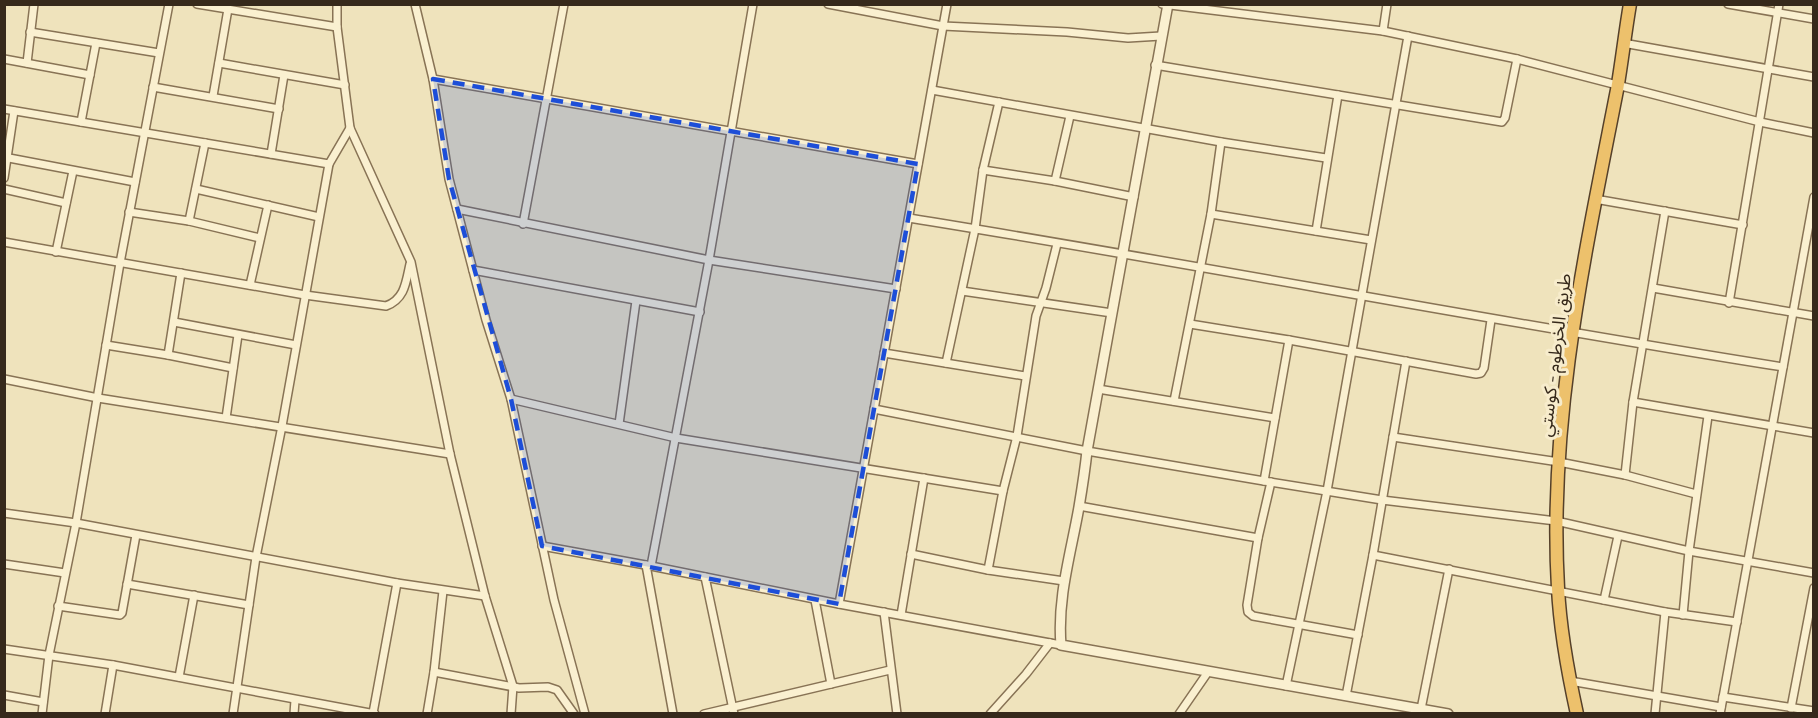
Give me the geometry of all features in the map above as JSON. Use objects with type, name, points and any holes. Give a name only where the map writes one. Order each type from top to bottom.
[{"type":"highway","name":"طريق الخرطوم - كوستي","points":[[1577,714],[1570,681],[1558,590],[1556,521],[1558,462],[1572,333],[1630,4]]},
{"type":"street","points":[[27,63],[34,4]]},
{"type":"street","points":[[42,714],[49,656],[76,524],[129,212],[169,4]]},
{"type":"street","points":[[337,4],[337,27],[350,128],[411,262],[450,454],[485,596],[513,686],[511,713]]},
{"type":"street","points":[[415,4],[433,79],[449,179],[486,320],[511,399],[554,600],[585,714]]},
{"type":"street","points":[[524,224],[564,4]]},
{"type":"street","points":[[673,714],[648,566],[700,312],[753,4]]},
{"type":"street","points":[[828,4],[943,26],[1067,32],[1128,38],[1161,36]]},
{"type":"street","points":[[839,604],[947,4]]},
{"type":"street","points":[[1383,31],[1387,4]]},
{"type":"street","points":[[1728,4],[1814,19]]},
{"type":"street","points":[[1729,303],[1779,4]]},
{"type":"street","points":[[202,5],[337,27]]},
{"type":"street","points":[[1061,645],[1060,624],[1064,581],[1134,197],[1166,5],[1383,31],[1517,59],[1760,122],[1814,133]]},
{"type":"street","points":[[213,96],[228,9]]},
{"type":"street","points":[[30,32],[159,53]]},
{"type":"street","points":[[1286,686],[1327,491],[1408,36]]},
{"type":"street","points":[[81,122],[96,43]]},
{"type":"street","points":[[1623,43],[1814,77]]},
{"type":"street","points":[[4,59],[90,75]]},
{"type":"street","points":[[1155,65],[1502,122],[1505,118],[1517,59]]},
{"type":"street","points":[[219,63],[345,85]]},
{"type":"street","points":[[271,154],[284,75]]},
{"type":"street","points":[[433,79],[918,164]]},
{"type":"street","points":[[153,87],[279,109]]},
{"type":"street","points":[[932,90],[1070,116],[1326,158]]},
{"type":"street","points":[[1316,231],[1338,95]]},
{"type":"street","points":[[946,363],[975,229],[983,170],[999,102]]},
{"type":"street","points":[[4,109],[329,164]]},
{"type":"street","points":[[4,178],[9,159],[14,111]]},
{"type":"street","points":[[1055,181],[1070,116]]},
{"type":"street","points":[[233,714],[256,557],[329,164],[350,128]]},
{"type":"street","points":[[1174,401],[1211,214],[1221,142]]},
{"type":"street","points":[[189,221],[205,143]]},
{"type":"street","points":[[9,159],[135,182]]},
{"type":"street","points":[[983,170],[1055,181],[1134,197]]},
{"type":"street","points":[[56,252],[74,171]]},
{"type":"street","points":[[4,189],[66,203]]},
{"type":"street","points":[[196,189],[319,218]]},
{"type":"street","points":[[1570,681],[1721,710],[1814,196]]},
{"type":"street","points":[[1595,199],[1743,225]]},
{"type":"street","points":[[250,285],[268,206]]},
{"type":"street","points":[[457,210],[709,260],[896,289]]},
{"type":"street","points":[[1625,475],[1633,402],[1665,211]]},
{"type":"street","points":[[129,212],[189,221],[260,238]]},
{"type":"street","points":[[1211,214],[1371,240]]},
{"type":"street","points":[[909,218],[1201,266],[1491,320],[1783,367]]},
{"type":"street","points":[[4,242],[305,295],[386,306],[395,302],[401,295],[411,262]]},
{"type":"street","points":[[988,570],[1003,491],[1017,436],[1036,316],[1057,244]]},
{"type":"street","points":[[473,270],[700,312]]},
{"type":"street","points":[[168,355],[181,273]]},
{"type":"street","points":[[1653,288],[1814,316]]},
{"type":"street","points":[[962,291],[1112,313]]},
{"type":"street","points":[[619,424],[636,301]]},
{"type":"street","points":[[1190,324],[1476,374],[1481,373],[1484,368],[1491,320]]},
{"type":"street","points":[[174,322],[296,345]]},
{"type":"street","points":[[226,418],[238,335]]},
{"type":"street","points":[[1289,340],[1275,418],[1247,605],[1248,612],[1253,616],[1358,635]]},
{"type":"street","points":[[106,345],[233,368]]},
{"type":"street","points":[[884,353],[1025,376]]},
{"type":"street","points":[[1346,696],[1406,362]]},
{"type":"street","points":[[4,379],[98,398],[450,454]]},
{"type":"street","points":[[1098,389],[1275,418]]},
{"type":"street","points":[[511,399],[676,438],[1003,491]]},
{"type":"street","points":[[1633,402],[1814,433]]},
{"type":"street","points":[[874,409],[1087,451],[1267,482],[1382,500],[1556,521],[1689,551],[1814,573]]},
{"type":"street","points":[[1683,615],[1696,494],[1708,416]]},
{"type":"street","points":[[1393,437],[1558,462],[1625,475],[1696,494]]},
{"type":"street","points":[[901,615],[924,478]]},
{"type":"street","points":[[1079,506],[1258,538]]},
{"type":"street","points":[[4,513],[76,524],[396,583],[485,596]]},
{"type":"street","points":[[58,606],[120,615],[136,535]]},
{"type":"street","points":[[1604,600],[1618,536]]},
{"type":"street","points":[[542,546],[815,600],[1448,714]]},
{"type":"street","points":[[911,554],[988,570],[1064,581]]},
{"type":"street","points":[[1373,555],[1665,612],[1737,622]]},
{"type":"street","points":[[5,564],[65,573]]},
{"type":"street","points":[[1421,709],[1449,569]]},
{"type":"street","points":[[705,577],[733,710]]},
{"type":"street","points":[[4,649],[113,665],[374,713],[396,583]]},
{"type":"street","points":[[127,584],[249,605]]},
{"type":"street","points":[[1791,708],[1814,588]]},
{"type":"street","points":[[427,714],[443,591]]},
{"type":"street","points":[[179,677],[194,596]]},
{"type":"street","points":[[815,600],[831,684]]},
{"type":"street","points":[[884,612],[897,714]]},
{"type":"street","points":[[1655,714],[1665,612]]},
{"type":"street","points":[[1805,638],[1814,640]]},
{"type":"street","points":[[990,714],[1050,643]]},
{"type":"street","points":[[113,665],[105,713],[115,714]]},
{"type":"street","points":[[704,714],[733,710],[890,670]]},
{"type":"street","points":[[434,672],[513,686],[548,687],[557,690],[574,714]]},
{"type":"street","points":[[1179,714],[1208,672]]},
{"type":"street","points":[[4,695],[43,702]]},
{"type":"street","points":[[1723,697],[1814,711]]},
{"type":"street","points":[[294,714],[295,700]]},
{"type":"highlighted area","points":[[433,79],[918,164],[839,604],[542,546],[511,399],[449,179]]}]
